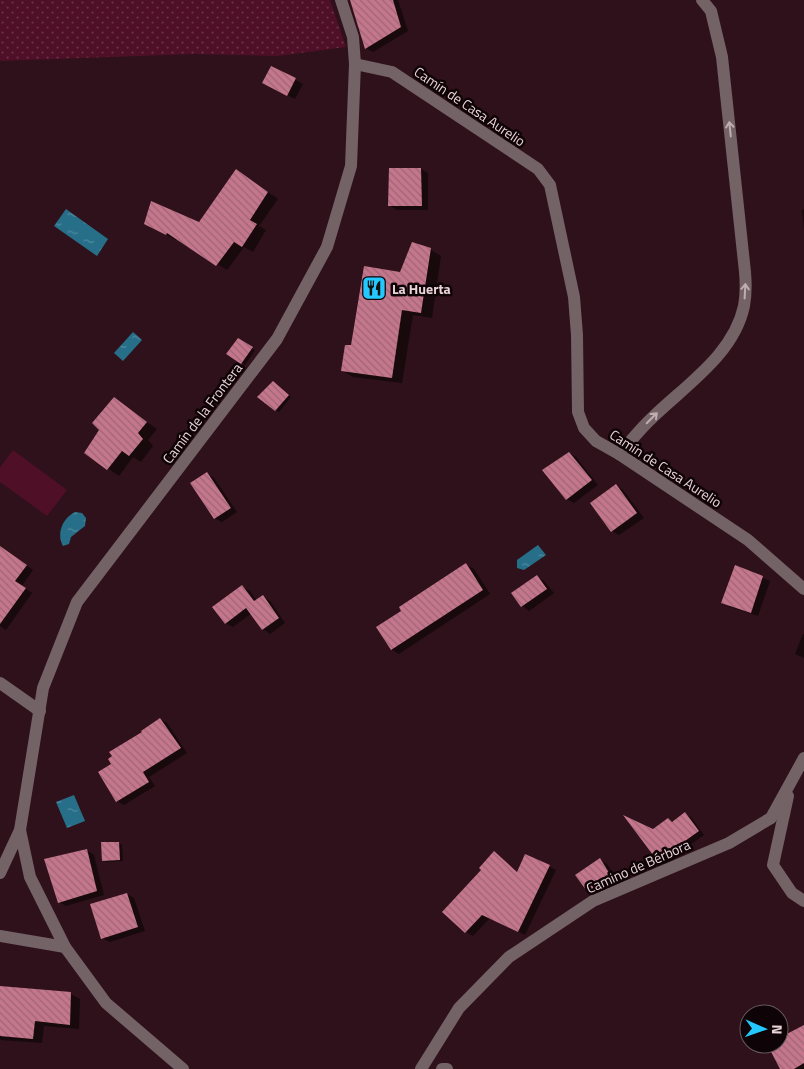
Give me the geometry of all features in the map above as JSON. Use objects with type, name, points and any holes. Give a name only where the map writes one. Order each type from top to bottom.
[{"type":"street","name":"Camín de la Frontera","points":[[20,830],[43,688],[77,602],[277,339],[327,247],[351,166],[355,64],[352,37],[342,0]]},
{"type":"street","points":[[619,454],[651,418],[711,363],[738,326],[744,307],[745,272],[722,57],[713,6],[702,0]]},
{"type":"street","name":"Camín de Casa Aurelio","points":[[355,64],[392,72],[538,169],[550,185],[574,297],[577,335],[578,412],[584,428],[596,441],[619,454],[748,540],[804,589]]},
{"type":"street","points":[[0,683],[40,711]]},
{"type":"street","name":"Camino de Bérbora","points":[[421,1069],[459,1008],[509,957],[593,901],[729,843],[771,818],[804,758]]},
{"type":"street","points":[[792,779],[772,865],[792,893],[804,901]]},
{"type":"street","points":[[0,873],[20,830]]},
{"type":"street","points":[[20,830],[30,877],[64,947],[106,1003],[183,1069]]},
{"type":"street","points":[[0,936],[64,947]]},
{"type":"street","points":[[442,1069],[448,1069]]},
{"type":"shaded area","points":[[0,0],[330,0],[346,47],[278,56],[194,54],[0,61]]},
{"type":"shaded area","points":[[13,450],[67,490],[47,516],[0,482],[0,467]]},
{"type":"water","points":[[66,209],[108,239],[97,256],[54,226]]},
{"type":"water","points":[[133,332],[142,340],[123,361],[114,353]]},
{"type":"water","points":[[75,512],[82,513],[86,518],[85,526],[71,537],[69,544],[63,546],[60,536],[62,526],[67,518]]},
{"type":"water","points":[[538,545],[546,555],[524,570],[517,568],[517,560]]},
{"type":"water","points":[[74,795],[85,821],[67,828],[56,802]]},
{"type":"building","points":[[350,0],[393,0],[401,27],[365,49]]},
{"type":"building","points":[[271,66],[296,78],[287,96],[262,83]]},
{"type":"building","points":[[389,168],[421,168],[422,206],[388,206]]},
{"type":"building","points":[[236,169],[268,192],[250,220],[257,224],[242,247],[234,242],[216,266],[167,233],[166,235],[144,224],[151,201],[199,222]]},
{"type":"building","points":[[412,242],[431,248],[421,313],[402,310],[392,378],[341,371],[345,345],[351,345],[364,266],[400,272]]},
{"type":"building","points":[[238,338],[253,347],[241,364],[226,354]]},
{"type":"building","points":[[273,381],[289,395],[275,411],[257,397]]},
{"type":"building","points":[[114,397],[147,422],[138,433],[143,439],[129,456],[122,451],[107,470],[84,453],[99,430],[92,423]]},
{"type":"building","points":[[569,452],[592,480],[566,500],[542,470]]},
{"type":"building","points":[[207,472],[231,508],[214,519],[190,483]]},
{"type":"building","points":[[616,484],[637,513],[611,532],[590,503]]},
{"type":"building","points":[[0,546],[27,565],[15,581],[26,588],[0,624]]},
{"type":"building","points":[[466,563],[483,590],[391,650],[376,627],[401,611],[399,607]]},
{"type":"building","points":[[735,565],[763,576],[751,613],[721,603]]},
{"type":"building","points":[[537,575],[547,589],[521,607],[511,593]]},
{"type":"building","points":[[242,585],[254,601],[263,595],[279,618],[262,630],[246,608],[225,624],[212,607]]},
{"type":"building","points":[[160,718],[181,748],[143,772],[149,782],[116,802],[98,772],[111,764],[108,759],[112,756],[109,752],[142,732]]},
{"type":"building","points":[[685,812],[699,831],[685,841],[687,843],[659,863],[623,815],[653,829],[668,818],[672,822]]},
{"type":"building","points":[[101,842],[119,842],[120,860],[102,861]]},
{"type":"building","points":[[87,849],[97,891],[58,903],[44,859]]},
{"type":"building","points":[[494,851],[517,872],[525,854],[550,865],[518,932],[482,915],[465,933],[442,912],[481,870],[479,868]]},
{"type":"building","points":[[600,858],[614,881],[589,894],[575,875]]},
{"type":"building","points":[[127,893],[138,927],[101,939],[90,904]]},
{"type":"building","points":[[0,986],[71,992],[70,1025],[35,1021],[33,1039],[0,1036]]},
{"type":"building","points":[[804,1025],[804,1063],[794,1069],[780,1069],[772,1054],[789,1054],[789,1033]]},
{"type":"place","name":"La Huerta","points":[[374,288]]}]
